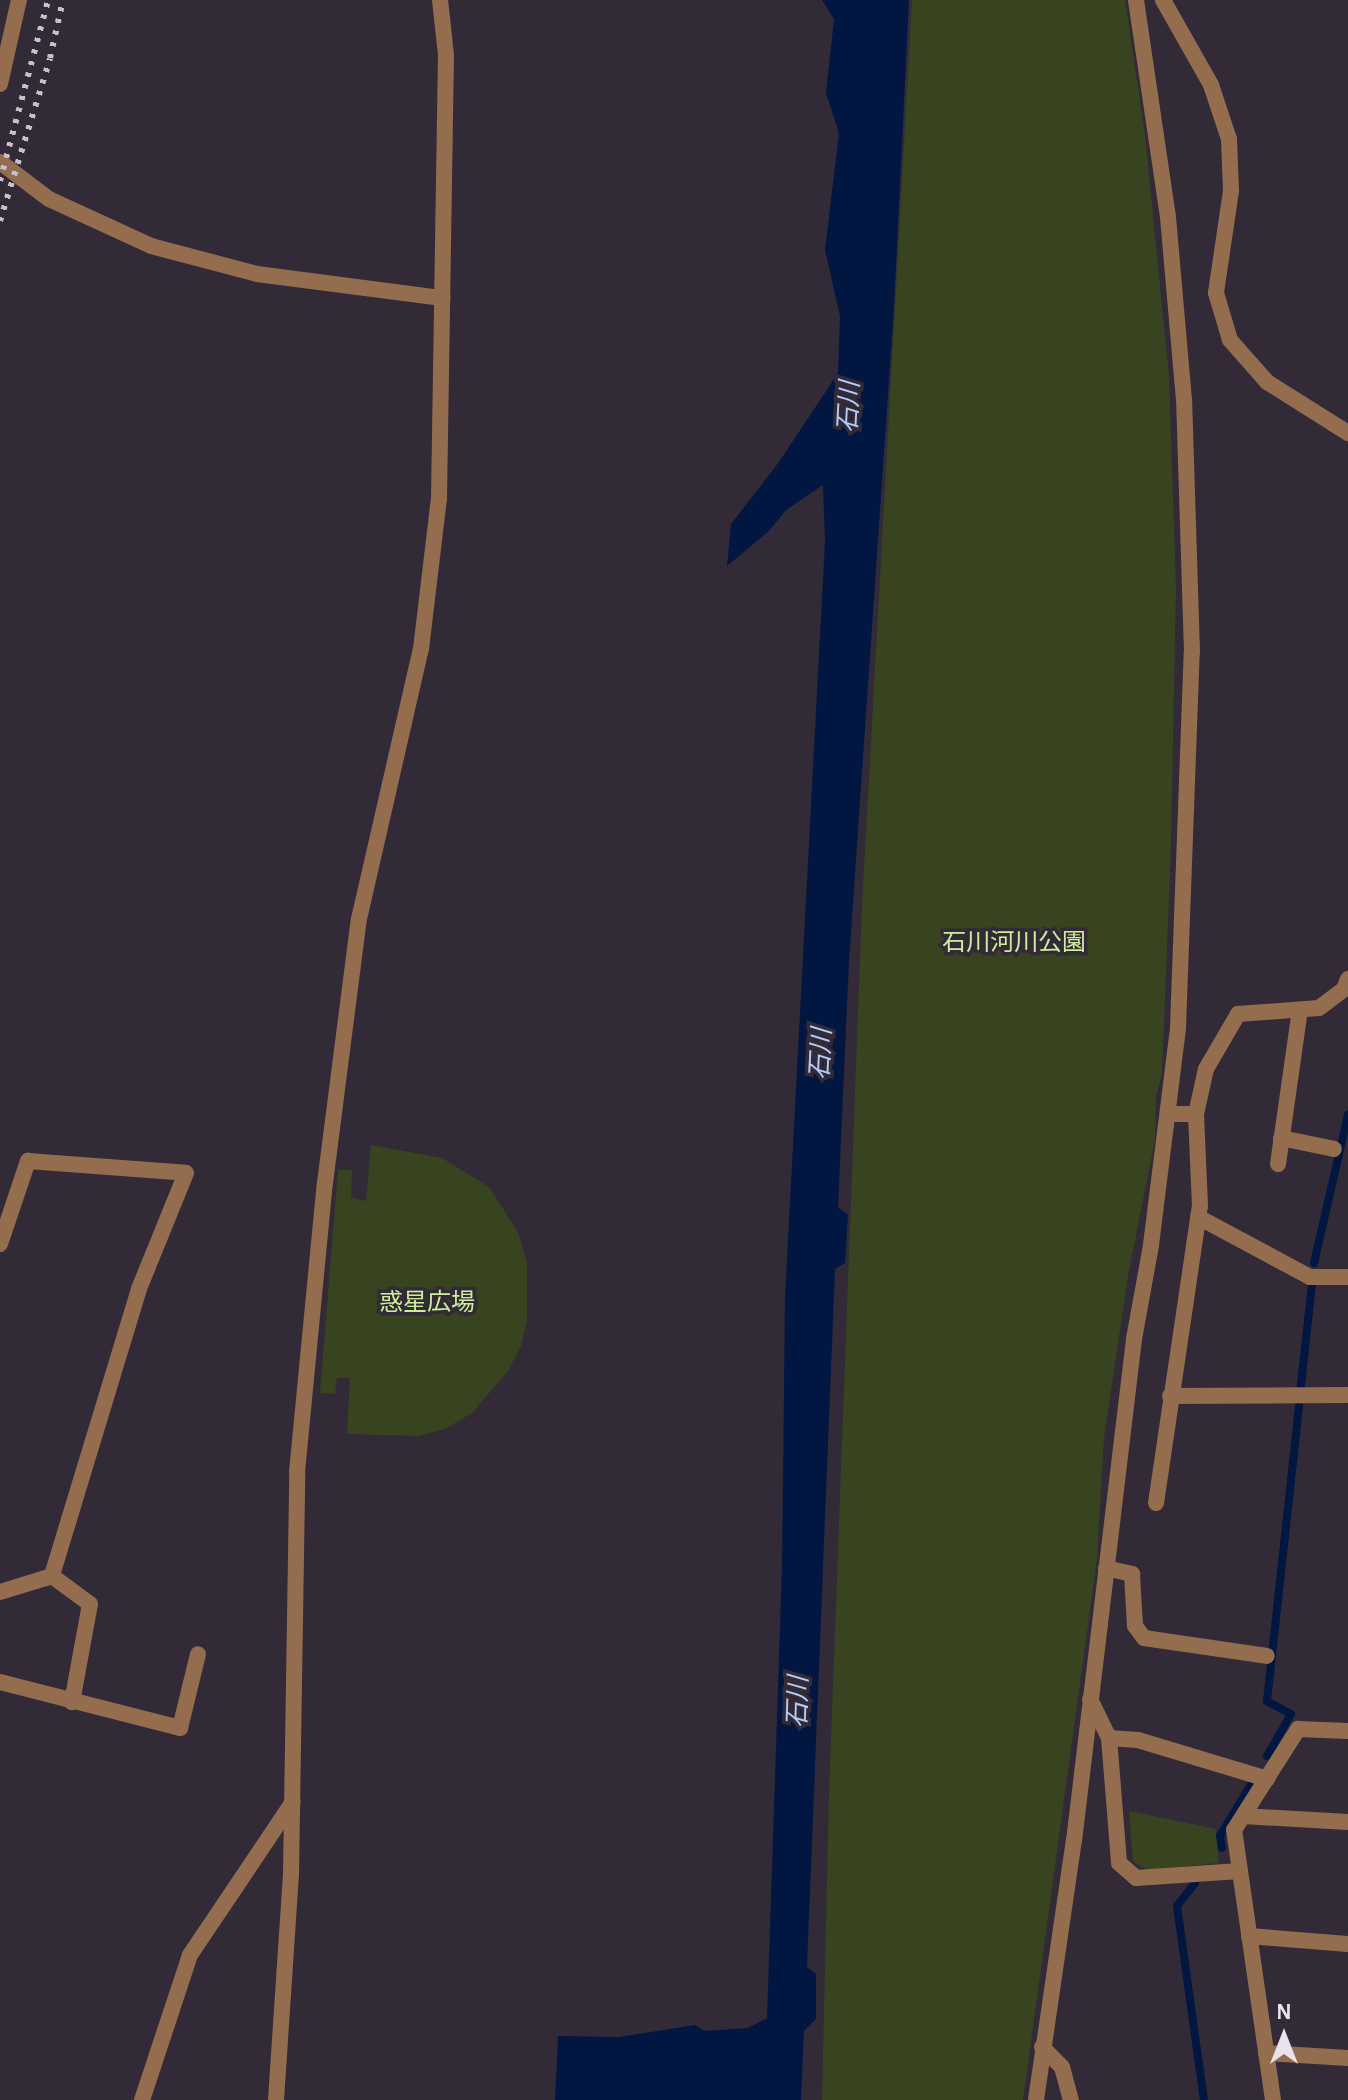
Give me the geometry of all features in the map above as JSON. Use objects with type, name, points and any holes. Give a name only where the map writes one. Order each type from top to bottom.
[{"type":"street","points":[[0,84],[19,0]]},
{"type":"street","points":[[276,2100],[293,1802],[297,1472],[324,1198],[359,919],[421,649],[439,499],[446,55],[440,0]]},
{"type":"street","points":[[1036,2100],[1074,1841],[1134,1339],[1151,1245],[1178,1027],[1192,652],[1184,400],[1168,217],[1136,0]]},
{"type":"street","points":[[1163,0],[1211,85],[1229,139],[1231,191],[1216,293],[1230,340],[1267,382],[1348,433]]},
{"type":"street","points":[[0,162],[49,199],[151,246],[257,274],[442,298]]},
{"type":"street","points":[[1156,1503],[1198,1217],[1200,1166],[1196,1114],[1206,1069],[1238,1014],[1319,1008],[1344,989],[1348,979]]},
{"type":"street","points":[[1278,1164],[1300,1010]]},
{"type":"street","points":[[1168,1114],[1196,1114]]},
{"type":"street","points":[[1281,1138],[1334,1149]]},
{"type":"street","points":[[0,1244],[28,1161],[186,1173],[139,1289],[52,1576]]},
{"type":"street","points":[[1198,1217],[1310,1277],[1348,1277]]},
{"type":"street","points":[[1170,1396],[1348,1395]]},
{"type":"street","points":[[1106,1568],[1132,1574],[1135,1626],[1144,1638],[1267,1656]]},
{"type":"street","points":[[0,1592],[52,1576]]},
{"type":"street","points":[[52,1576],[90,1604],[72,1702]]},
{"type":"street","points":[[0,1682],[180,1728],[198,1654]]},
{"type":"street","points":[[1090,1699],[1109,1738],[1119,1863],[1136,1878],[1240,1871]]},
{"type":"street","points":[[1273,2100],[1234,1830],[1298,1729],[1348,1731]]},
{"type":"street","points":[[1109,1738],[1138,1740],[1267,1779]]},
{"type":"street","points":[[142,2100],[190,1955],[293,1802]]},
{"type":"street","points":[[1243,1816],[1348,1822]]},
{"type":"street","points":[[1249,1936],[1348,1944]]},
{"type":"street","points":[[1042,2047],[1062,2067],[1071,2100]]},
{"type":"street","points":[[1266,2053],[1348,2058]]},
{"type":"green space","name":"石川河川公園","points":[[912,0],[1125,0],[1145,135],[1169,376],[1176,587],[1162,1074],[1156,1096],[1155,1140],[1128,1276],[1104,1438],[1097,1559],[1023,2100],[822,2100],[829,1792],[862,904]]},
{"type":"green space","name":"惑星広場","points":[[371,1145],[442,1158],[489,1187],[518,1232],[527,1262],[527,1320],[521,1346],[508,1371],[472,1413],[445,1429],[419,1436],[347,1434],[350,1378],[337,1378],[335,1394],[320,1393],[338,1170],[352,1170],[351,1198],[366,1201]]},
{"type":"green space","points":[[1129,1811],[1216,1829],[1219,1863],[1147,1870],[1133,1861]]},
{"type":"water","name":"石川","points":[[822,0],[909,0],[894,307],[849,961],[838,1207],[848,1215],[845,1263],[835,1269],[807,1967],[816,1974],[816,2019],[804,2031],[801,2100],[555,2100],[558,2036],[619,2037],[695,2025],[705,2031],[748,2028],[767,2018],[782,1566],[785,1296],[825,541],[823,485],[786,510],[769,531],[727,566],[731,524],[779,462],[838,373],[840,316],[825,250],[839,133],[826,93],[834,19]]},
{"type":"waterway","points":[[1314,1263],[1348,1115]]},
{"type":"waterway","points":[[1301,1385],[1312,1283]]},
{"type":"waterway","points":[[1267,1756],[1291,1714],[1267,1701],[1299,1406]]},
{"type":"waterway","points":[[1222,1848],[1220,1836],[1250,1786]]},
{"type":"waterway","points":[[1195,1883],[1177,1906],[1204,2100]]},
{"type":"railway","points":[[0,181],[48,0]]},
{"type":"railway","points":[[0,221],[50,58],[63,0]]}]
